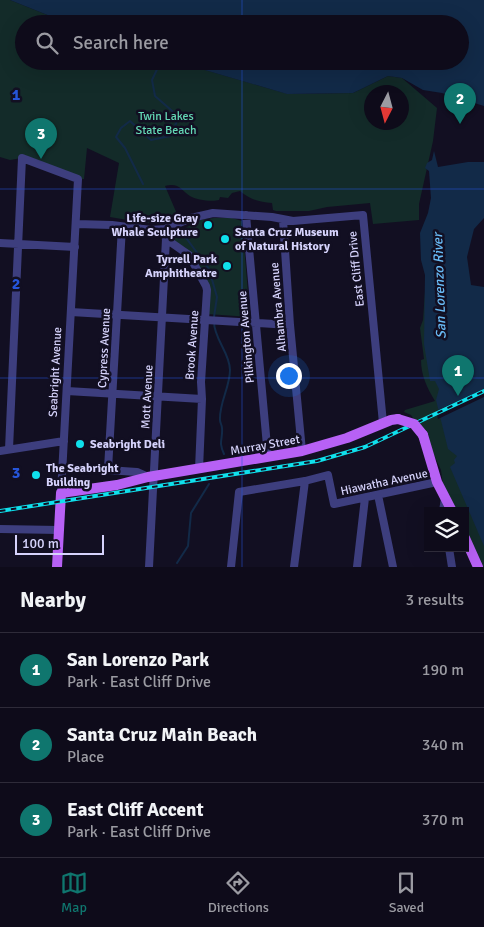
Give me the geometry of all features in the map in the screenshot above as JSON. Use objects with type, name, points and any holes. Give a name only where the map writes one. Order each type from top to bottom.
[{"type":"main road","points":[[383,423],[398,419],[414,424],[423,435],[437,482],[447,507]]},
{"type":"main road","name":"Murray Street","points":[[61,493],[117,485],[151,476],[302,452],[347,438],[383,423]]},
{"type":"main road","name":"Seabright Avenue","points":[[57,567],[61,493]]},
{"type":"main road","points":[[469,547],[478,567]]},
{"type":"street","name":"Seabright Avenue","points":[[18,244],[22,158],[78,179],[61,493]]},
{"type":"street","name":"East Cliff Drive","points":[[76,224],[150,230],[164,229],[200,215],[213,213],[246,214],[293,222],[363,215],[383,423]]},
{"type":"street","name":"Pilkington Avenue","points":[[246,214],[268,457]]},
{"type":"street","name":"Alhambra Avenue","points":[[283,220],[290,325],[302,452]]},
{"type":"street","name":"Cypress Avenue","points":[[108,470],[122,227]]},
{"type":"street","name":"Mott Avenue","points":[[149,567],[153,487],[151,476],[158,396],[166,239],[164,229]]},
{"type":"street","name":"Brook Avenue","points":[[166,239],[189,255],[206,286],[198,469]]},
{"type":"street","points":[[0,243],[75,247]]},
{"type":"street","points":[[9,449],[18,244]]},
{"type":"street","points":[[71,312],[290,325]]},
{"type":"street","points":[[67,392],[202,399]]},
{"type":"street","points":[[0,451],[64,441]]},
{"type":"street","name":"Murray Street","points":[[62,467],[137,472],[151,476]]},
{"type":"street","name":"Hiawatha Avenue","points":[[231,567],[239,492],[328,475],[334,504],[437,482]]},
{"type":"street","points":[[294,567],[305,480]]},
{"type":"street","points":[[378,495],[393,567]]},
{"type":"street","points":[[357,567],[365,498]]},
{"type":"street","points":[[0,529],[59,530]]},
{"type":"street","points":[[450,552],[452,567]]},
{"type":"green space","name":"Twin Lakes State Beach","points":[[0,0],[10,0],[48,15],[15,15],[15,70],[205,70],[288,94],[353,93],[364,88],[364,130],[409,130],[409,85],[369,85],[388,76],[402,78],[437,108],[433,141],[419,204],[419,220],[373,224],[370,203],[327,207],[309,211],[276,211],[273,210],[272,203],[255,200],[240,191],[232,193],[228,198],[220,197],[216,201],[208,201],[200,200],[187,194],[177,186],[170,185],[165,186],[177,214],[153,223],[145,223],[110,217],[119,163],[87,148],[84,179],[78,179],[22,158],[10,160],[0,157]]},
{"type":"green space","points":[[232,218],[242,221],[250,317],[207,314],[206,281],[186,248],[174,241],[174,234],[200,220]]},
{"type":"green space","points":[[426,219],[432,221],[484,380],[484,567],[482,567],[469,540],[469,507],[453,507],[443,485],[441,470],[425,436],[411,415],[404,412],[405,410],[435,401],[425,381],[421,366],[421,360],[424,359],[420,328],[423,320]]},
{"type":"water","points":[[10,0],[484,0],[484,106],[442,93],[423,90],[402,78],[388,76],[369,85],[364,85],[364,88],[353,93],[287,94],[205,70],[469,70],[469,15],[48,15]]},
{"type":"water","name":"San Lorenzo River","points":[[434,151],[438,167],[468,162],[484,162],[484,218],[474,229],[467,257],[471,285],[484,287],[484,546],[469,507],[467,507],[450,467],[455,463],[454,460],[457,456],[448,449],[436,400],[439,389],[435,381],[430,381],[424,344],[425,275],[421,260],[420,233],[428,213],[431,198],[429,171],[425,168],[427,163],[432,160]]},
{"type":"pier","points":[[484,389],[484,397],[438,419],[436,411]]},
{"type":"waterway","points":[[143,184],[125,148],[116,137],[121,128],[130,121],[151,140],[170,136],[179,117],[155,96],[152,80],[157,70]]},
{"type":"waterway","points":[[181,231],[209,269],[217,297],[214,317]]},
{"type":"waterway","points":[[214,322],[216,334],[228,358],[230,370],[220,414],[222,427],[221,443],[224,454]]},
{"type":"waterway","points":[[177,563],[188,546],[191,513],[209,484]]},
{"type":"railway","points":[[0,511],[317,461],[365,447],[484,391]]},
{"type":"place","name":"Santa Cruz Main Beach","points":[[460,124]]},
{"type":"place","name":"East Cliff Accent","points":[[41,159]]},
{"type":"place","name":"Life-size Gray Whale Sculpture","points":[[208,225]]},
{"type":"place","name":"Santa Cruz Museum of Natural History","points":[[225,239]]},
{"type":"place","name":"Tyrrell Park Amphitheatre","points":[[227,266]]},
{"type":"place","name":"San Lorenzo Park","points":[[458,396]]},
{"type":"place","name":"Seabright Deli","points":[[80,444]]},
{"type":"place","name":"The Seabright Building","points":[[36,475]]}]
